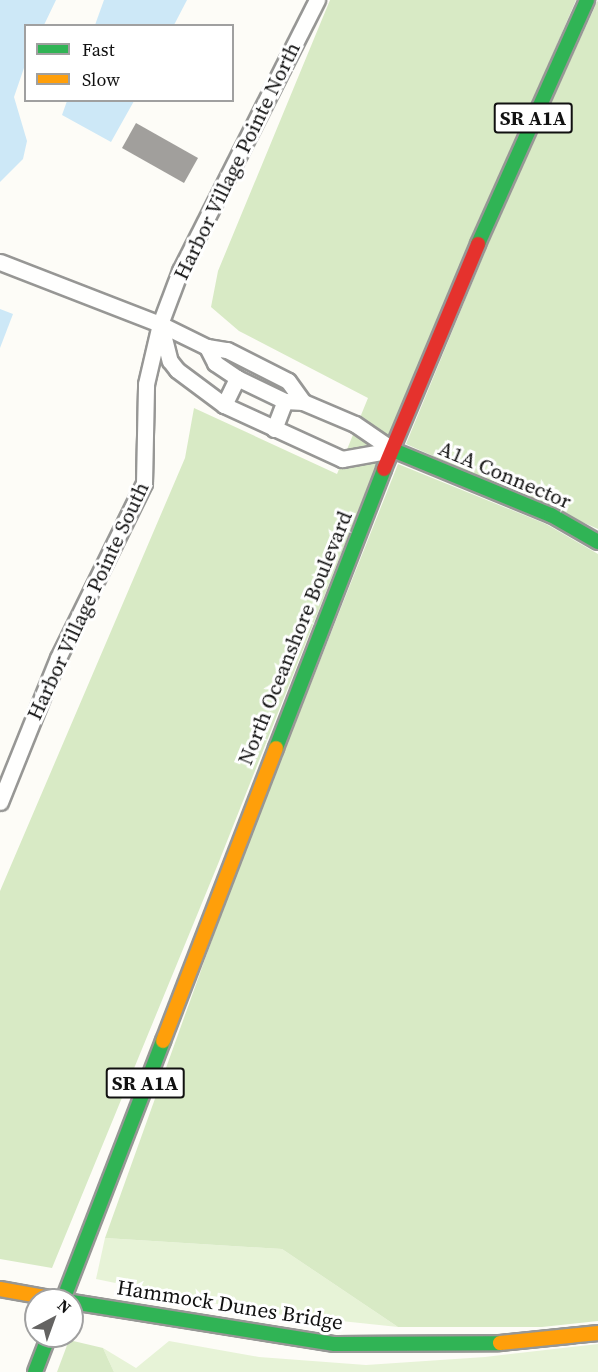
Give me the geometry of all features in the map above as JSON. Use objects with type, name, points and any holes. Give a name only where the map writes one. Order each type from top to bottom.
[{"type":"main road","name":"North Oceanshore Boulevard","points":[[67,1288],[227,867],[393,450],[498,195],[587,0]]},
{"type":"main road","name":"A1A Connector","points":[[393,450],[551,515],[598,542]]},
{"type":"main road","points":[[0,1289],[24,1293]]},
{"type":"main road","name":"Hammock Dunes Bridge","points":[[84,1304],[280,1338],[391,1346],[511,1343],[598,1333]]},
{"type":"main road","points":[[35,1372],[44,1348]]},
{"type":"street","name":"Harbor Village Pointe North","points":[[160,324],[189,251],[317,0]]},
{"type":"street","points":[[3,265],[160,324],[207,347],[227,350],[288,381],[303,402]]},
{"type":"street","points":[[160,324],[170,361],[177,370],[224,405],[342,459],[393,450]]},
{"type":"street","name":"Harbor Village Pointe South","points":[[0,802],[58,658],[144,483],[144,395],[160,324]]},
{"type":"street","points":[[207,347],[216,363],[237,378],[285,401],[303,402],[355,424],[393,450]]},
{"type":"street","points":[[224,405],[237,378]]},
{"type":"street","points":[[273,429],[285,401]]},
{"type":"green space","points":[[330,0],[576,0],[380,456],[218,864],[52,1268],[0,1259],[0,891],[185,458],[194,408],[337,474],[368,398],[239,331],[211,307],[218,271]]},
{"type":"green space","points":[[598,0],[598,529],[406,444],[507,198]]},
{"type":"green space","points":[[398,464],[546,524],[598,554],[598,1321],[542,1327],[398,1327],[282,1249],[105,1238],[237,870]]},
{"type":"green space","points":[[105,1238],[282,1249],[398,1327],[256,1312],[96,1279]]},
{"type":"green space","points":[[169,1341],[259,1357],[366,1365],[485,1357],[598,1344],[598,1372],[114,1372],[103,1348],[136,1368]]},
{"type":"green space","points":[[84,1344],[103,1348],[114,1372],[57,1372],[66,1348],[84,1348]]},
{"type":"water","points":[[0,0],[56,0],[44,24],[24,24],[24,68],[14,97],[27,141],[23,159],[0,182]]},
{"type":"water","points":[[104,0],[187,0],[175,24],[95,24]]},
{"type":"water","points":[[66,102],[133,102],[111,142],[62,115]]},
{"type":"water","points":[[0,309],[13,314],[0,348]]},
{"type":"building","points":[[136,123],[198,158],[184,183],[122,148]]},
{"type":"traffic: fast","points":[[478,244],[587,0]]},
{"type":"traffic: fast","points":[[393,450],[551,515],[598,542]]},
{"type":"traffic: fast","points":[[276,748],[384,469]]},
{"type":"traffic: fast","points":[[68,1288],[163,1041]]},
{"type":"traffic: fast","points":[[84,1304],[335,1344],[500,1343]]},
{"type":"traffic: fast","points":[[35,1372],[44,1348]]},
{"type":"traffic: slow","points":[[163,1041],[276,748]]},
{"type":"traffic: slow","points":[[0,1289],[24,1293]]},
{"type":"traffic: slow","points":[[500,1343],[598,1333]]},
{"type":"traffic: jam","points":[[384,469],[478,244]]}]
